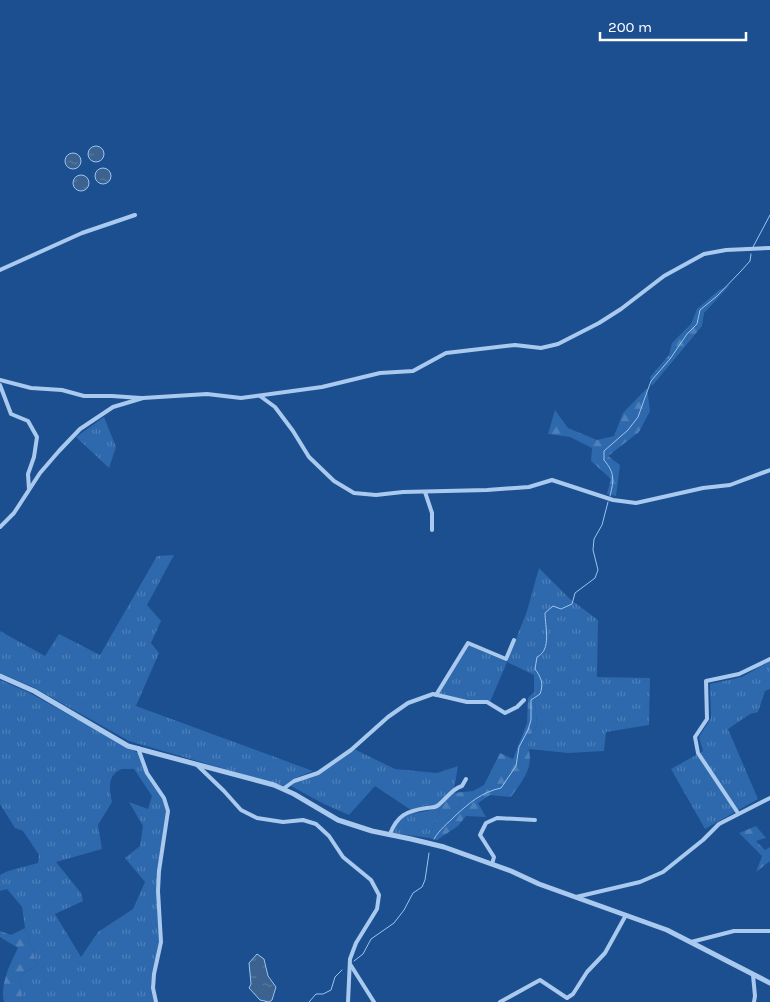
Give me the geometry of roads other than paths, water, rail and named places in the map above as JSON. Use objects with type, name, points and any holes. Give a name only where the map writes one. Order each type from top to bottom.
[{"type":"street","points":[[0,270],[82,233],[135,215]]},
{"type":"street","points":[[0,380],[31,388],[62,390],[84,396],[144,398],[207,394],[241,398],[322,387],[380,373],[413,371],[446,353],[515,345],[541,348],[558,344],[599,323],[621,309],[664,276],[704,254],[726,250],[770,248]]},
{"type":"street","points":[[0,385],[11,414],[28,421],[37,437],[34,457],[28,474],[29,490]]},
{"type":"street","points":[[260,396],[275,407],[309,457],[334,482],[354,493],[376,495],[529,487],[552,480],[613,500],[636,502],[703,488],[730,485],[770,470]]},
{"type":"street","points":[[0,527],[14,513],[40,473],[80,429],[113,408],[144,398]]},
{"type":"street","points":[[425,492],[432,514],[432,530]]},
{"type":"street","points":[[436,695],[468,642],[506,659],[514,640]]},
{"type":"street","points":[[738,813],[698,752],[696,737],[707,718],[706,681],[740,674],[770,659]]},
{"type":"street","points":[[0,676],[34,691],[128,746],[274,785],[338,820],[372,831],[444,847],[492,864],[666,930],[770,983]]},
{"type":"street","points":[[283,789],[294,781],[318,773],[351,750],[388,716],[408,703],[433,694],[467,702],[487,702],[505,713],[518,707],[524,700]]},
{"type":"street","points":[[138,748],[147,773],[164,798],[168,811],[159,878],[161,942],[154,974],[156,1002]]},
{"type":"street","points":[[195,763],[241,810],[257,818],[283,822],[303,820],[316,824],[329,836],[343,857],[371,880],[379,896],[376,909],[356,943],[350,964],[348,1002]]},
{"type":"street","points":[[390,834],[394,823],[403,815],[436,807],[456,788],[462,786],[466,780]]},
{"type":"street","points":[[576,897],[640,882],[663,872],[703,840],[719,824],[770,798]]},
{"type":"street","points":[[492,864],[494,858],[480,835],[486,823],[497,818],[535,820]]},
{"type":"street","points":[[500,1002],[540,980],[567,998],[573,994],[587,972],[605,953],[626,914]]},
{"type":"street","points":[[689,942],[734,932],[770,931]]},
{"type":"street","points":[[350,964],[374,1002]]},
{"type":"street","points":[[753,975],[754,1002]]},
{"type":"water","points":[[96,146],[104,154],[96,162],[88,154]]},
{"type":"water","points":[[73,153],[79,155],[81,161],[79,167],[73,169],[67,167],[65,161],[67,155]]},
{"type":"water","points":[[103,168],[109,170],[111,176],[109,182],[103,184],[97,182],[95,176],[97,170]]},
{"type":"water","points":[[81,175],[87,177],[89,183],[87,189],[81,191],[75,189],[73,183],[75,177]]},
{"type":"water","points":[[257,954],[264,959],[268,976],[276,987],[272,1000],[269,1002],[260,1000],[249,988],[251,984],[249,963]]},
{"type":"waterway","points":[[753,247],[770,215]]},
{"type":"waterway","points":[[610,496],[613,477],[604,460],[604,451],[628,430],[638,417],[651,381],[670,359],[687,334],[697,324],[700,310],[717,296],[741,271],[750,261],[751,254]]},
{"type":"waterway","points":[[434,839],[471,802],[488,792],[501,788],[516,766],[519,747],[531,720],[531,700],[540,694],[542,687],[539,675],[535,669],[537,657],[545,649],[545,613],[553,606],[561,609],[572,604],[575,593],[595,578],[598,570],[593,550],[594,539],[602,525],[608,502]]},
{"type":"waterway","points":[[354,961],[363,954],[371,939],[394,923],[413,893],[422,887],[425,880],[429,853]]},
{"type":"waterway","points":[[309,1002],[316,994],[323,994],[331,990],[335,977],[342,970]]}]
